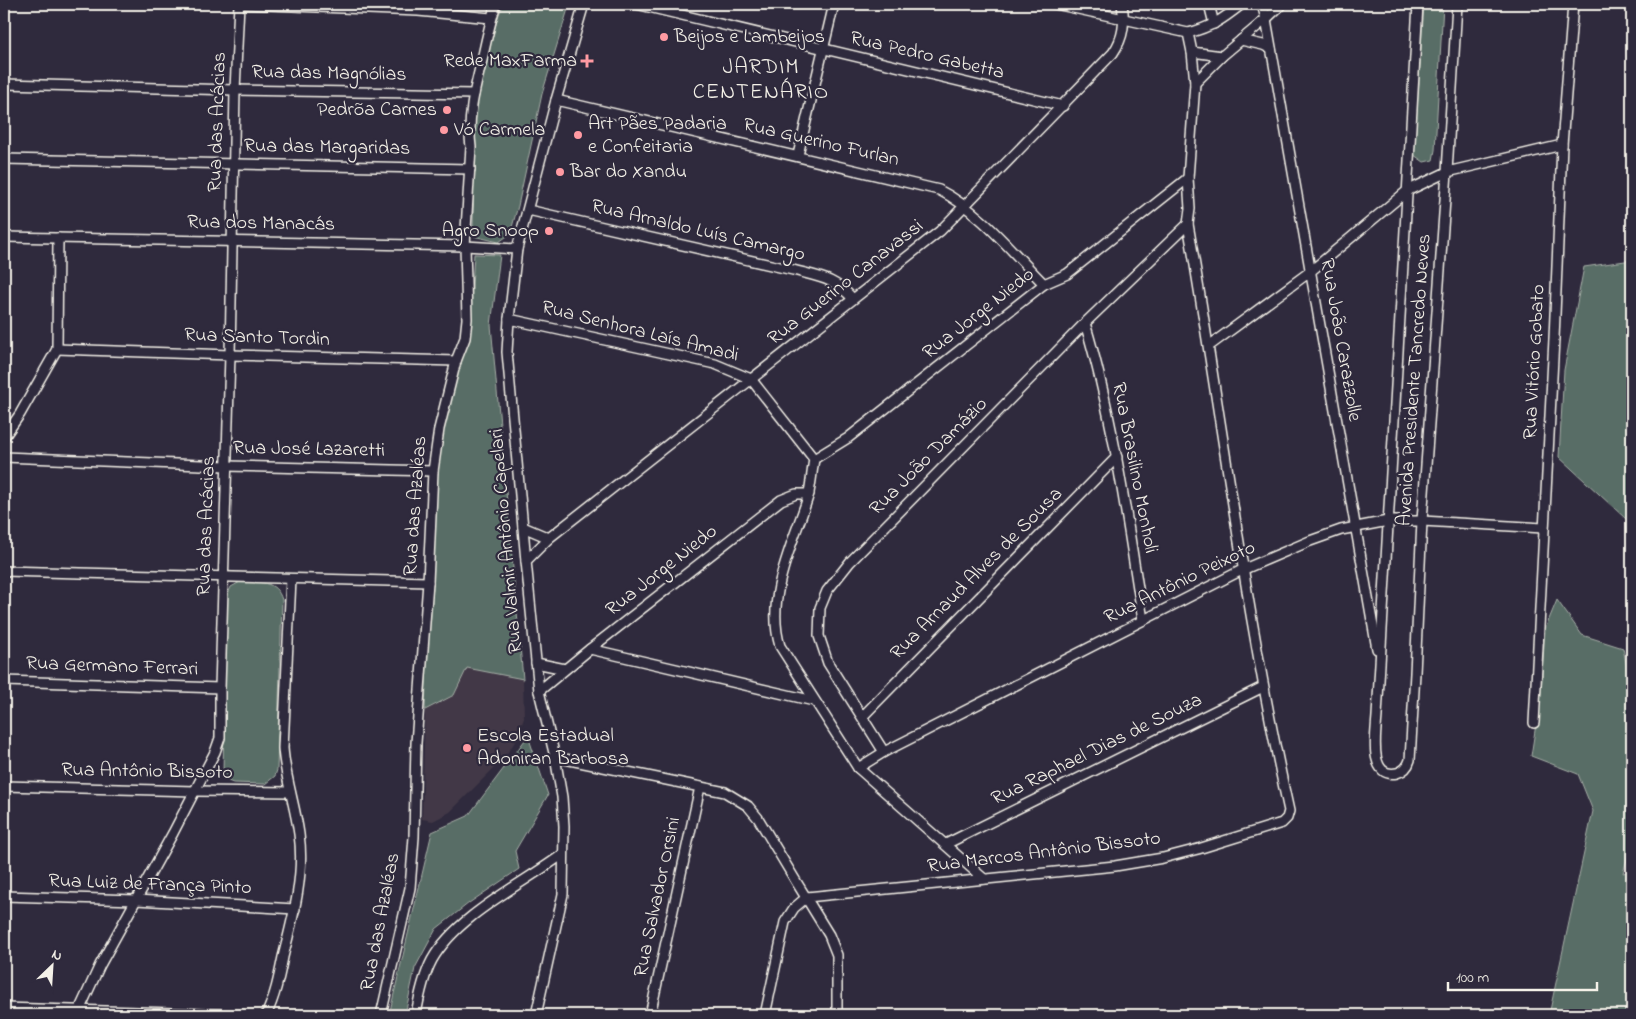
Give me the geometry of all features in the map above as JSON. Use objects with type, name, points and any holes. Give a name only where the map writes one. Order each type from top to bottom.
[{"type":"street","points":[[240,4],[418,8],[491,18]]},
{"type":"street","name":"Rua das Acácias","points":[[78,1013],[100,965],[195,791],[218,746],[220,738],[235,90],[240,4]]},
{"type":"street","name":"Rua das Azaléas","points":[[381,1015],[410,888],[414,837],[416,743],[428,582],[433,470],[439,429],[456,361],[465,338],[465,246],[471,147],[469,135],[474,94],[491,18],[496,4]]},
{"type":"street","name":"Rua Valmir Antônio Capelari","points":[[536,1015],[562,894],[564,826],[562,797],[555,758],[539,691],[508,352],[509,319],[517,249],[556,100],[584,4]]},
{"type":"street","name":"Rua Pedro Gabetta","points":[[636,4],[1063,106]]},
{"type":"street","points":[[798,156],[834,4]]},
{"type":"street","points":[[1054,4],[1188,33],[1223,20],[1242,4]]},
{"type":"street","name":"Rua Guerino Canavassi","points":[[526,561],[549,538],[940,231],[1113,53],[1120,42],[1124,19],[1122,4]]},
{"type":"street","points":[[1209,4],[1214,24]]},
{"type":"street","name":"Rua João Carazzolle","points":[[1262,4],[1380,667]]},
{"type":"street","points":[[1195,83],[1222,56],[1282,4]]},
{"type":"street","name":"Avenida Presidente Tancredo Neves","points":[[1418,4],[1375,757],[1378,765],[1384,771],[1392,774],[1401,772],[1408,766],[1410,760],[1422,520],[1457,4]]},
{"type":"street","name":"Rua Vitório Gobato","points":[[1534,722],[1555,330],[1562,145],[1573,4]]},
{"type":"street","points":[[1188,33],[1195,83],[1188,178],[1190,210],[1188,224],[1209,346],[1242,570],[1263,687]]},
{"type":"street","points":[[1241,40],[1263,45],[1270,49]]},
{"type":"street","points":[[1192,52],[1222,56]]},
{"type":"street","name":"Rua das Magnólias","points":[[4,84],[474,94]]},
{"type":"street","name":"Rua Guerino Furlan","points":[[556,100],[939,190],[965,206],[982,221],[1044,284]]},
{"type":"street","points":[[1209,346],[1311,271],[1407,191],[1447,172],[1562,145]]},
{"type":"street","name":"Rua das Margaridas","points":[[4,159],[470,169]]},
{"type":"street","name":"Rua Jorge Niedo","points":[[814,459],[848,438],[1044,284],[1067,274],[1188,178]]},
{"type":"street","name":"Rua Arnaldo Luís Camargo","points":[[528,210],[820,277],[844,288],[853,300]]},
{"type":"street","name":"Rua João Damázio","points":[[884,752],[828,662],[819,636],[820,608],[827,591],[850,562],[1085,323],[1188,224]]},
{"type":"street","name":"Rua dos Manacás","points":[[4,237],[465,246],[517,249]]},
{"type":"street","points":[[4,437],[20,414],[57,349],[58,238]]},
{"type":"street","name":"Rua Senhora Laís Amadi","points":[[509,319],[715,364],[751,379],[814,459]]},
{"type":"street","name":"Rua Brasilino Monholi","points":[[1085,323],[1095,357],[1117,457],[1143,620]]},
{"type":"street","name":"Rua Santo Tordin","points":[[57,349],[456,361]]},
{"type":"street","name":"Rua José Lazaretti","points":[[4,457],[226,466],[433,470]]},
{"type":"street","name":"Rua Arnaud Alves de Sousa","points":[[862,716],[1117,457]]},
{"type":"street","points":[[814,459],[808,494],[775,602],[776,632],[780,646],[858,768],[984,879]]},
{"type":"street","name":"Rua Jorge Niedo","points":[[539,691],[781,500],[796,494],[808,494]]},
{"type":"street","name":"Rua Antônio Peixoto","points":[[858,768],[884,752],[1242,570],[1341,530],[1388,521],[1422,520],[1544,528]]},
{"type":"street","points":[[523,527],[549,538]]},
{"type":"street","points":[[4,571],[428,582]]},
{"type":"street","points":[[266,1015],[275,991],[295,909],[301,869],[299,834],[284,763],[283,748],[291,579]]},
{"type":"street","points":[[590,649],[814,701]]},
{"type":"street","points":[[536,663],[565,669]]},
{"type":"street","name":"Rua Germano Ferrari","points":[[4,681],[220,688]]},
{"type":"street","name":"Rua Marcos Antônio Bissoto","points":[[807,897],[1106,867],[1163,858],[1282,823],[1287,818],[1289,812],[1263,687]]},
{"type":"street","name":"Rua Raphael Dias de Souza","points":[[946,844],[1263,687]]},
{"type":"street","points":[[555,758],[725,792],[748,806],[758,818],[829,935],[837,955],[837,1015]]},
{"type":"street","name":"Rua Antônio Bissoto","points":[[4,786],[290,792]]},
{"type":"street","name":"Rua Salvador Orsini","points":[[650,1015],[700,787]]},
{"type":"street","points":[[416,1015],[420,993],[429,967],[440,947],[449,936],[467,920],[564,854]]},
{"type":"street","name":"Rua Luiz de França Pinto","points":[[4,896],[136,900],[295,909]]},
{"type":"street","points":[[764,1015],[785,922],[794,908],[807,897]]},
{"type":"street","points":[[4,1008],[78,1013],[241,1015]]},
{"type":"shaded area","name":"Escola Estadual Adoniran Barbosa","points":[[467,668],[523,679],[524,718],[517,739],[503,759],[450,812],[433,821],[422,819],[425,710],[454,695]]},
{"type":"green space","points":[[504,4],[565,4],[568,9],[542,94],[518,206],[510,234],[499,242],[473,236],[474,124],[482,73],[499,14]]},
{"type":"green space","points":[[1424,4],[1443,4],[1435,150],[1433,160],[1424,162],[1414,155]]},
{"type":"green space","points":[[474,254],[500,255],[491,325],[523,679],[467,668],[454,695],[425,710],[430,580],[440,428],[458,361],[469,336]]},
{"type":"green space","points":[[1632,260],[1632,518],[1626,519],[1559,457],[1564,370],[1584,267]]},
{"type":"green space","points":[[240,582],[271,585],[279,593],[282,600],[277,770],[275,776],[265,784],[233,783],[228,781],[223,774],[226,598],[231,587]]},
{"type":"green space","points":[[1557,600],[1582,635],[1623,648],[1632,693],[1632,843],[1623,873],[1632,871],[1632,1015],[1549,1015],[1593,811],[1578,774],[1531,756],[1541,692],[1545,629]]},
{"type":"green space","points":[[528,736],[548,795],[515,851],[519,869],[469,903],[436,929],[415,968],[405,1015],[389,1015],[432,832],[468,816]]},
{"type":"place","name":"Beijos e Lambeijos","points":[[664,37]]},
{"type":"place","name":"Rede MaxFarma","points":[[587,61]]},
{"type":"place","name":"Pedrõa Carnes","points":[[447,110]]},
{"type":"place","name":"Vó Carmela","points":[[444,130]]},
{"type":"place","name":"Art Pães Padaria e Confeitaria","points":[[578,135]]},
{"type":"place","name":"Bar do Xandu","points":[[560,172]]},
{"type":"place","name":"Agro Snoop","points":[[549,231]]},
{"type":"place","name":"Escola Estadual Adoniran Barbosa","points":[[467,748]]},
{"type":"district","name":"JARDIM CENTENÁRIO","points":[[761,80]]}]
